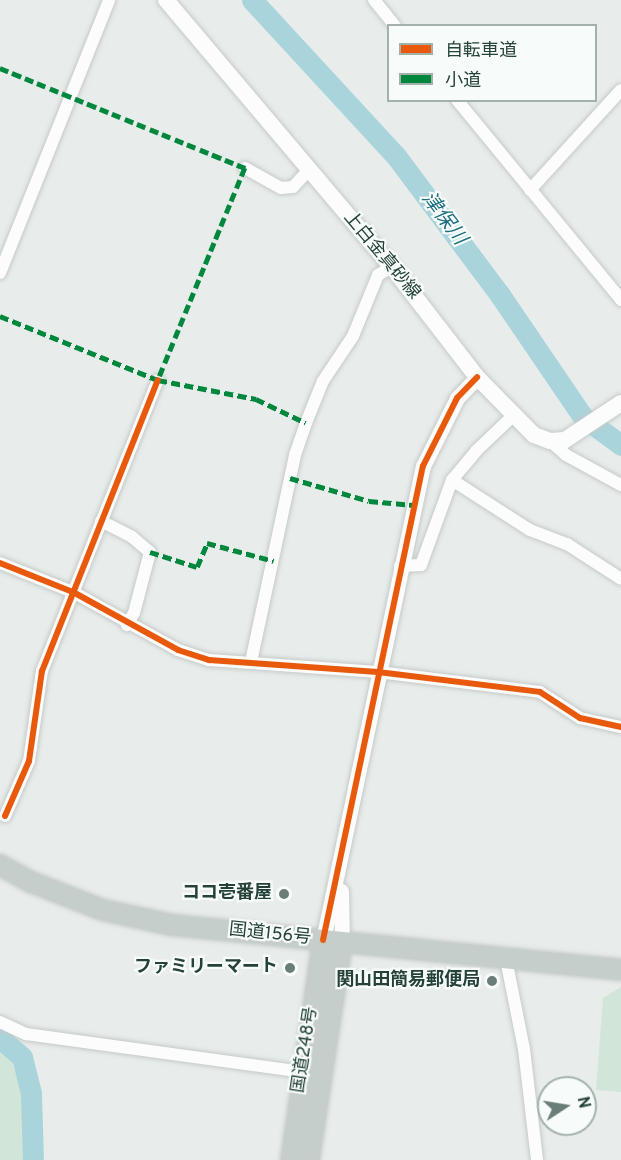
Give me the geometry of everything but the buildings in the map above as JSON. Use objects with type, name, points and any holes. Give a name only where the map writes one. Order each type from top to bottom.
[{"type":"highway","name":"国道156号","points":[[0,865],[31,882],[103,910],[172,925],[621,970]]},
{"type":"highway","name":"国道248号","points":[[291,1160],[302,1072],[333,941]]},
{"type":"highway","name":"国道248号","points":[[309,1160],[333,941]]},
{"type":"main road","name":"上白金真砂線","points":[[166,0],[308,171],[392,267],[477,377],[534,435],[558,441]]},
{"type":"main road","points":[[558,441],[621,403]]},
{"type":"street","points":[[0,273],[109,0]]},
{"type":"street","points":[[374,0],[393,24]]},
{"type":"street","points":[[530,190],[621,90]]},
{"type":"street","points":[[459,102],[621,300]]},
{"type":"street","points":[[245,168],[281,188],[292,187],[308,171]]},
{"type":"street","points":[[251,662],[295,455],[306,423],[323,381],[352,336],[378,275],[392,267]]},
{"type":"street","points":[[333,941],[340,870],[378,672],[423,466],[434,437],[458,398],[477,377]]},
{"type":"street","points":[[5,816],[30,761],[42,671],[158,380]]},
{"type":"street","points":[[400,566],[414,568],[421,565],[452,480],[476,451],[514,415]]},
{"type":"street","points":[[558,441],[566,454],[621,484]]},
{"type":"street","points":[[452,480],[530,530],[567,544],[621,579]]},
{"type":"street","points":[[101,521],[132,537],[150,552],[134,613],[127,625]]},
{"type":"street","points":[[0,563],[73,592],[127,625],[178,650],[209,660],[378,672],[540,692],[580,718],[621,727]]},
{"type":"street","points":[[506,958],[524,1048],[537,1160]]},
{"type":"street","points":[[0,1022],[26,1034],[302,1072]]},
{"type":"green space","points":[[621,987],[621,1092],[597,1090],[603,998]]},
{"type":"green space","points":[[0,1052],[9,1053],[26,1103],[30,1160],[0,1160]]},
{"type":"waterway","name":"津保川","points":[[252,0],[396,156],[500,295],[583,417],[621,445]]},
{"type":"waterway","points":[[0,1038],[22,1057],[31,1094],[33,1160]]},
{"type":"marked path","points":[[0,68],[245,168],[158,380]]},
{"type":"marked path","points":[[0,316],[158,380],[256,399],[306,423]]},
{"type":"marked path","points":[[290,478],[369,501],[414,505]]},
{"type":"marked path","points":[[150,552],[197,567],[207,543],[274,561]]},
{"type":"cycle path","points":[[323,940],[423,466],[457,398],[477,377]]},
{"type":"cycle path","points":[[5,816],[29,761],[42,671],[158,380]]},
{"type":"cycle path","points":[[0,563],[73,592],[178,650],[209,660],[378,672],[540,692],[580,718],[621,727]]},
{"type":"place","name":"ココ壱番屋","points":[[284,894]]},
{"type":"place","name":"ファミリーマート","points":[[290,968]]},
{"type":"place","name":"関山田簡易郵便局","points":[[492,981]]}]
